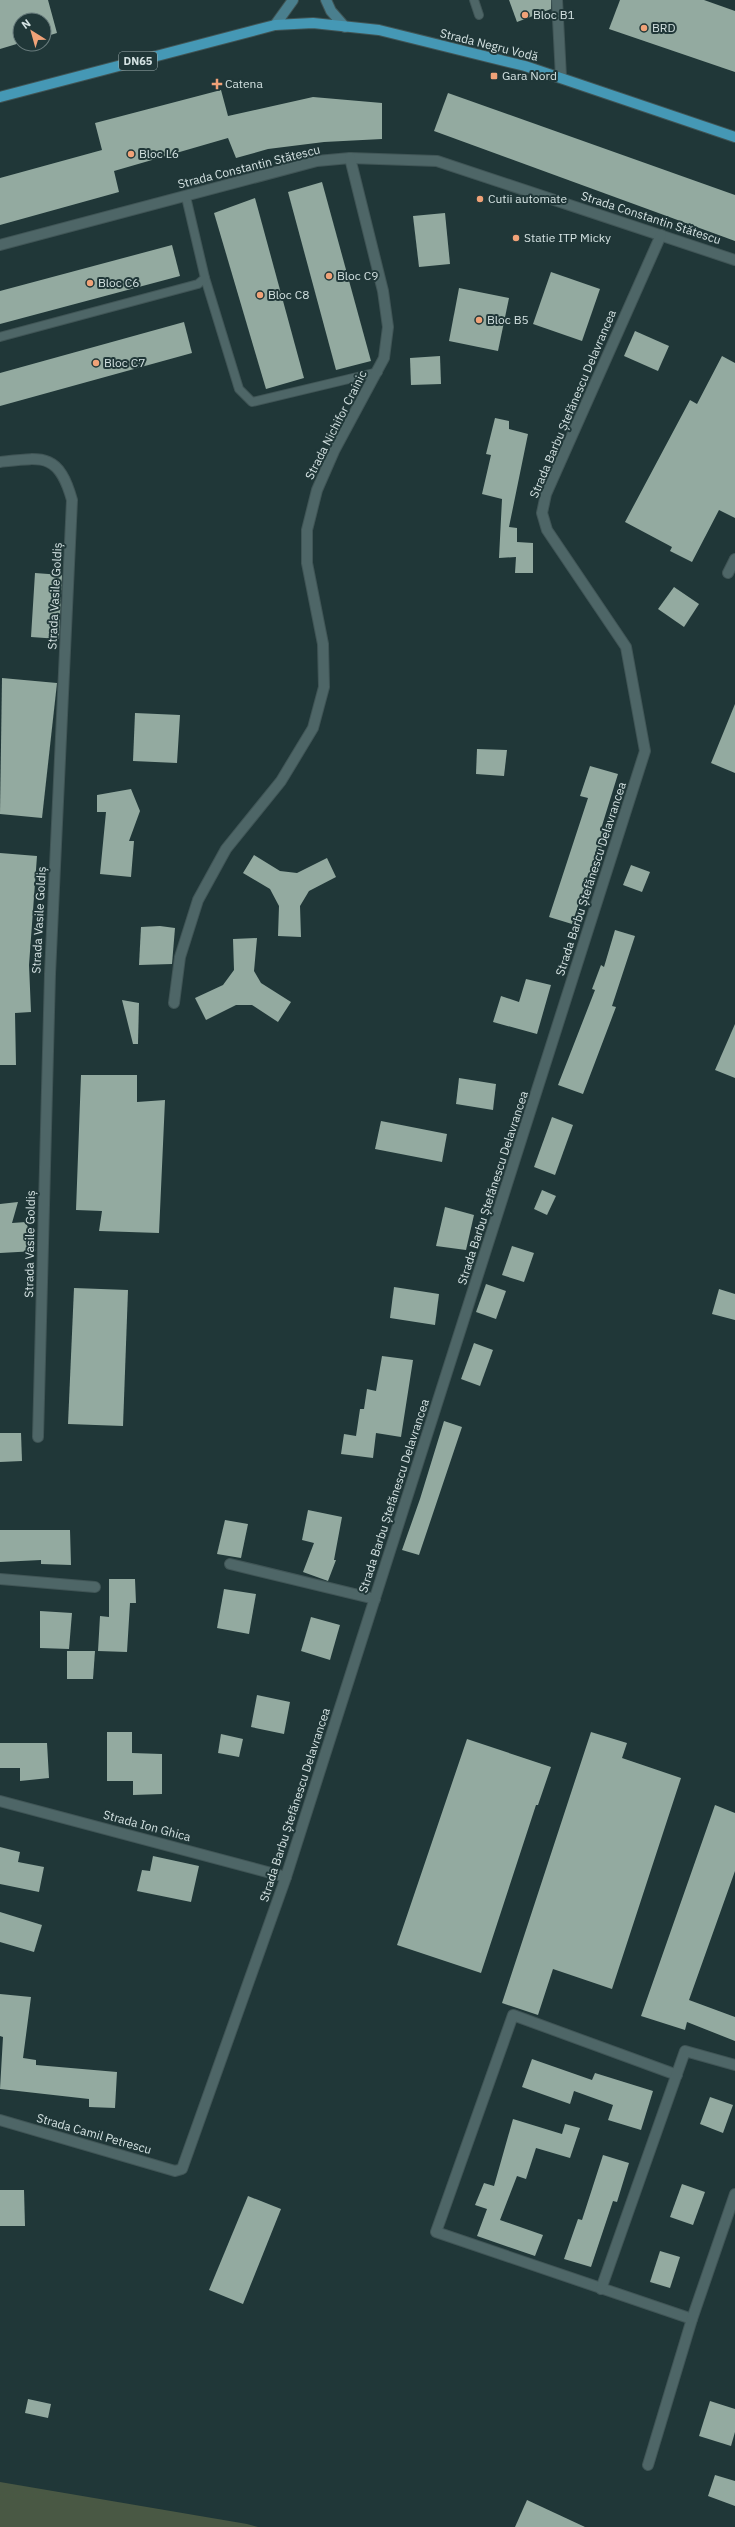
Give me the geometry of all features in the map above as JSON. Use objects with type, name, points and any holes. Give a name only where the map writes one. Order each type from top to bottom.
[{"type":"main road","name":"Strada Negru Vodă","points":[[275,25],[313,23],[379,30],[561,78],[735,137]]},
{"type":"main road","name":"DN65","points":[[0,97],[275,25]]},
{"type":"street","points":[[275,25],[293,0]]},
{"type":"street","points":[[326,0],[332,11],[344,26]]},
{"type":"street","points":[[557,0],[561,78]]},
{"type":"street","name":"Strada Constantin Stătescu","points":[[0,245],[186,197],[317,161],[350,158],[437,161],[735,260]]},
{"type":"street","name":"Strada Nichifor Crainic","points":[[174,1003],[180,957],[198,900],[226,849],[281,781],[313,728],[324,687],[323,644],[307,563],[307,530],[317,490],[334,451],[378,372],[384,358],[388,327],[381,284],[350,158]]},
{"type":"street","name":"Strada Barbu Ștefănescu Delavrancea","points":[[182,2169],[286,1877],[645,751],[626,647],[547,530],[542,513],[546,494],[661,235]]},
{"type":"street","name":"Strada Vasile Goldiș","points":[[0,462],[36,458],[52,463],[66,478],[72,500],[50,974],[38,1437]]},
{"type":"street","points":[[728,573],[735,559]]},
{"type":"street","points":[[230,1564],[375,1599]]},
{"type":"street","points":[[0,1579],[95,1587]]},
{"type":"street","name":"Strada Ion Ghica","points":[[0,1801],[286,1877]]},
{"type":"street","points":[[677,2075],[513,2015],[436,2232],[692,2319]]},
{"type":"street","points":[[601,2289],[685,2051],[735,2065]]},
{"type":"street","name":"Strada Camil Petrescu","points":[[0,2120],[175,2171],[182,2169]]},
{"type":"street","points":[[648,2465],[692,2319],[735,2194]]},
{"type":"lane","points":[[474,0],[479,15]]},
{"type":"lane","points":[[186,197],[205,278],[239,390],[252,402],[378,372]]},
{"type":"lane","points":[[0,337],[192,286],[205,278]]},
{"type":"green space","points":[[0,2482],[247,2524],[258,2527],[0,2527]]},
{"type":"building","points":[[0,0],[48,0],[51,12],[12,12],[12,45],[0,49]]},
{"type":"building","name":"Bloc B1","points":[[509,0],[551,0],[551,9],[517,22]]},
{"type":"building","points":[[620,0],[704,0],[735,11],[735,72],[609,29]]},
{"type":"building","points":[[52,15],[57,33],[52,35]]},
{"type":"building","name":"Bloc L6","points":[[221,90],[228,116],[313,97],[382,103],[382,139],[324,142],[268,149],[236,158],[228,138],[114,171],[119,192],[0,225],[0,178],[102,150],[95,123]]},
{"type":"building","points":[[448,93],[735,195],[735,241],[434,131]]},
{"type":"building","name":"Bloc C9","points":[[322,182],[371,361],[336,370],[288,192]]},
{"type":"building","name":"Bloc C8","points":[[255,198],[304,378],[266,389],[214,213]]},
{"type":"building","points":[[445,213],[450,264],[419,267],[413,216]]},
{"type":"building","name":"Bloc C6","points":[[172,245],[180,276],[0,324],[0,291]]},
{"type":"building","points":[[551,272],[600,289],[582,341],[533,324]]},
{"type":"building","name":"Bloc B5","points":[[459,288],[509,298],[498,351],[449,341]]},
{"type":"building","name":"Bloc C7","points":[[184,322],[192,353],[0,406],[0,373]]},
{"type":"building","points":[[635,331],[669,346],[658,371],[624,356]]},
{"type":"building","points":[[440,356],[441,384],[411,385],[410,358]]},
{"type":"building","points":[[722,356],[735,363],[735,518],[719,510],[692,562],[670,551],[672,547],[625,522],[690,400],[697,404]]},
{"type":"building","points":[[495,418],[509,421],[509,429],[528,434],[509,527],[517,528],[517,542],[533,543],[533,573],[515,573],[516,557],[499,558],[502,499],[482,494],[491,455],[486,454]]},
{"type":"building","points":[[35,573],[62,575],[59,639],[31,637]]},
{"type":"building","points":[[674,587],[699,604],[684,627],[658,609]]},
{"type":"building","points":[[2,678],[57,683],[42,818],[0,814]]},
{"type":"building","points":[[735,704],[735,773],[711,763]]},
{"type":"building","points":[[135,713],[180,715],[177,763],[133,761]]},
{"type":"building","points":[[477,749],[507,750],[504,776],[476,774]]},
{"type":"building","points":[[590,766],[618,774],[601,829],[607,831],[596,865],[598,865],[591,888],[585,886],[572,924],[549,917],[588,798],[580,796]]},
{"type":"building","points":[[131,789],[140,811],[129,841],[134,841],[131,877],[100,874],[106,812],[97,812],[97,795]]},
{"type":"building","points":[[0,853],[37,856],[29,965],[31,1012],[15,1013],[16,1065],[0,1065]]},
{"type":"building","points":[[254,855],[280,871],[297,873],[327,858],[336,877],[309,891],[300,906],[301,937],[278,936],[279,906],[270,889],[243,873]]},
{"type":"building","points":[[631,865],[650,872],[642,892],[623,885]]},
{"type":"building","points":[[160,926],[175,928],[172,964],[139,965],[141,927]]},
{"type":"building","points":[[615,930],[635,936],[612,1006],[616,1007],[583,1094],[558,1085],[595,990],[592,989],[601,965],[604,967]]},
{"type":"building","points":[[257,938],[254,971],[261,983],[291,1002],[278,1022],[252,1005],[236,1005],[206,1020],[195,998],[223,985],[234,970],[233,939]]},
{"type":"building","points":[[526,979],[551,985],[537,1034],[493,1022],[501,996],[519,1002]]},
{"type":"building","points":[[122,1000],[139,1003],[138,1044],[133,1044]]},
{"type":"building","points":[[735,1024],[735,1078],[715,1070]]},
{"type":"building","points":[[81,1075],[137,1075],[137,1102],[165,1100],[159,1233],[99,1231],[102,1211],[76,1210]]},
{"type":"building","points":[[459,1078],[496,1084],[493,1110],[456,1104]]},
{"type":"building","points":[[552,1117],[573,1125],[555,1175],[534,1167]]},
{"type":"building","points":[[381,1121],[447,1134],[442,1162],[375,1149]]},
{"type":"building","points":[[542,1190],[556,1196],[547,1215],[534,1209]]},
{"type":"building","points":[[18,1202],[12,1223],[26,1222],[36,1251],[0,1253],[0,1204]]},
{"type":"building","points":[[445,1207],[474,1215],[466,1250],[436,1246]]},
{"type":"building","points":[[512,1246],[534,1253],[524,1282],[502,1275]]},
{"type":"building","points":[[486,1284],[506,1291],[496,1319],[476,1312]]},
{"type":"building","points":[[394,1287],[439,1294],[435,1325],[390,1318]]},
{"type":"building","points":[[74,1288],[128,1290],[123,1426],[68,1424]]},
{"type":"building","points":[[719,1289],[735,1294],[735,1320],[712,1314]]},
{"type":"building","points":[[474,1343],[493,1350],[480,1386],[461,1379]]},
{"type":"building","points":[[382,1356],[413,1360],[401,1437],[376,1433],[373,1458],[341,1454],[344,1434],[356,1436],[360,1409],[364,1409],[367,1389],[376,1391]]},
{"type":"building","points":[[444,1421],[462,1427],[419,1555],[402,1550],[420,1499]]},
{"type":"building","points":[[0,1433],[21,1433],[22,1461],[0,1462]]},
{"type":"building","points":[[308,1510],[342,1517],[334,1560],[336,1560],[328,1581],[303,1572],[314,1543],[302,1540]]},
{"type":"building","points":[[225,1520],[248,1524],[241,1558],[217,1554]]},
{"type":"building","points":[[0,1530],[70,1530],[71,1565],[41,1564],[41,1560],[0,1562]]},
{"type":"building","points":[[109,1579],[135,1579],[136,1603],[130,1603],[127,1652],[98,1651],[100,1616],[109,1617]]},
{"type":"building","points":[[224,1589],[256,1594],[249,1634],[217,1628]]},
{"type":"building","points":[[40,1611],[72,1613],[69,1649],[40,1648]]},
{"type":"building","points":[[311,1617],[340,1625],[330,1660],[301,1651]]},
{"type":"building","points":[[67,1651],[95,1651],[93,1679],[67,1679]]},
{"type":"building","points":[[257,1695],[290,1702],[284,1734],[251,1727]]},
{"type":"building","points":[[107,1732],[132,1732],[132,1753],[162,1754],[162,1794],[133,1795],[133,1781],[107,1781]]},
{"type":"building","points":[[591,1732],[627,1743],[622,1758],[681,1778],[612,1989],[553,1969],[538,2015],[502,2003]]},
{"type":"building","points":[[221,1734],[243,1739],[239,1757],[218,1753]]},
{"type":"building","points":[[467,1739],[551,1767],[538,1805],[536,1805],[481,1973],[397,1945]]},
{"type":"building","points":[[0,1743],[47,1743],[49,1778],[20,1781],[20,1768],[0,1768]]},
{"type":"building","points":[[715,1805],[735,1813],[735,1871],[689,2000],[735,2017],[735,2041],[687,2022],[685,2030],[641,2016]]},
{"type":"building","points":[[0,1847],[20,1852],[18,1862],[44,1867],[39,1892],[0,1884]]},
{"type":"building","points":[[153,1856],[199,1866],[191,1902],[137,1891],[142,1870],[150,1871]]},
{"type":"building","points":[[0,1912],[42,1925],[34,1952],[0,1942]]},
{"type":"building","points":[[0,1994],[31,1997],[23,2058],[36,2060],[36,2065],[117,2072],[115,2108],[89,2107],[89,2099],[0,2089],[3,2037],[0,2036]]},
{"type":"building","points":[[532,2059],[592,2080],[595,2073],[653,2091],[641,2130],[608,2120],[613,2105],[574,2091],[570,2104],[522,2087]]},
{"type":"building","points":[[710,2097],[733,2105],[723,2133],[700,2124]]},
{"type":"building","points":[[513,2119],[562,2134],[565,2124],[580,2128],[570,2158],[536,2148],[526,2179],[517,2176],[500,2220],[543,2235],[535,2256],[477,2236],[487,2209],[475,2205],[484,2183],[494,2186]]},
{"type":"building","points":[[603,2155],[629,2163],[617,2202],[613,2201],[591,2267],[564,2259],[578,2219],[582,2220]]},
{"type":"building","points":[[682,2184],[705,2192],[693,2225],[670,2217]]},
{"type":"building","points":[[0,2190],[24,2190],[25,2226],[0,2226]]},
{"type":"building","points":[[248,2196],[281,2209],[243,2304],[209,2290]]},
{"type":"building","points":[[660,2251],[680,2257],[670,2288],[650,2282]]},
{"type":"building","points":[[28,2399],[51,2404],[48,2418],[25,2413]]},
{"type":"building","points":[[710,2401],[735,2409],[735,2432],[731,2446],[699,2436]]},
{"type":"building","points":[[715,2475],[735,2481],[735,2506],[708,2496]]},
{"type":"building","points":[[527,2500],[585,2527],[515,2527]]},
{"type":"place","name":"Bloc B1","points":[[525,15]]},
{"type":"place","name":"BRD","points":[[644,28]]},
{"type":"place","name":"Gara Nord","points":[[494,76]]},
{"type":"place","name":"Catena","points":[[217,84]]},
{"type":"place","name":"Bloc L6","points":[[131,154]]},
{"type":"place","name":"Cutii automate","points":[[480,199]]},
{"type":"place","name":"Statie ITP Micky","points":[[516,238]]},
{"type":"place","name":"Bloc C9","points":[[329,276]]},
{"type":"place","name":"Bloc C6","points":[[90,283]]},
{"type":"place","name":"Bloc C8","points":[[260,295]]},
{"type":"place","name":"Bloc B5","points":[[479,320]]},
{"type":"place","name":"Bloc C7","points":[[96,363]]}]
